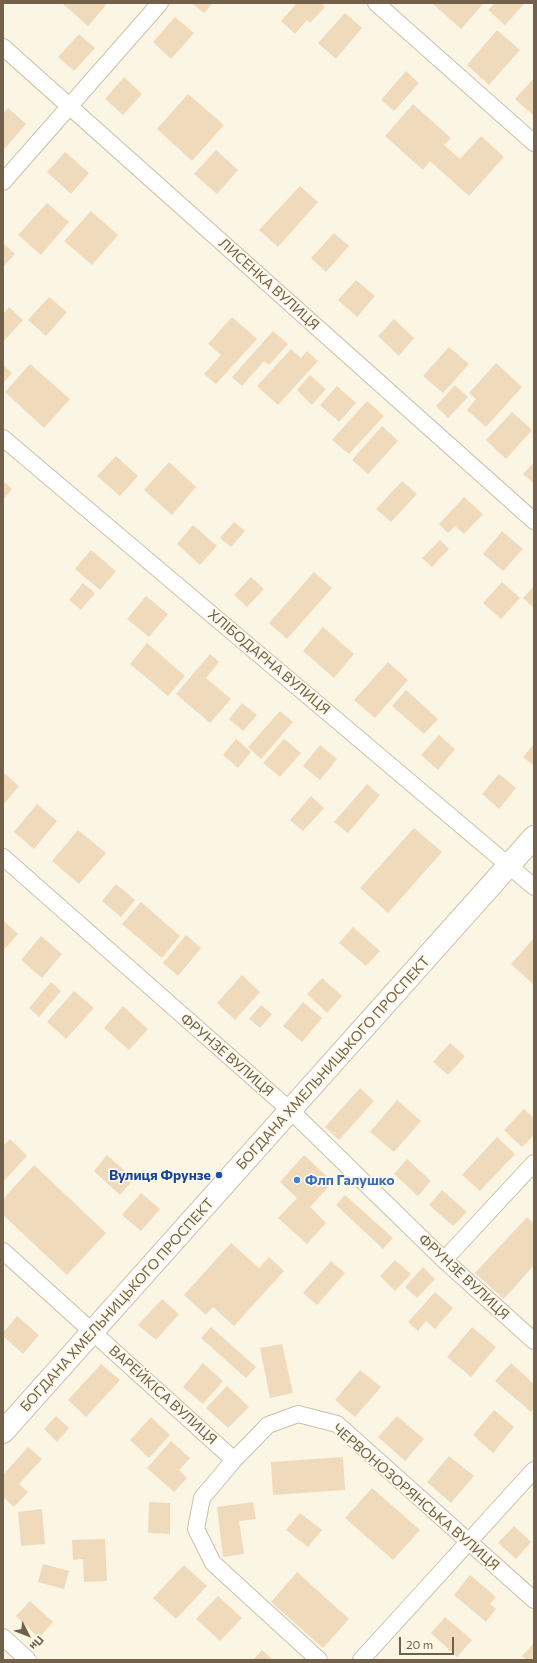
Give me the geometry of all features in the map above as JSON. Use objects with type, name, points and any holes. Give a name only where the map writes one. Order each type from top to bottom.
[{"type":"main road","name":"БОГДАНА ХМЕЛЬНИЦЬКОГО ПРОСПЕКТ","points":[[3,1432],[534,837]]},
{"type":"street","points":[[3,182],[160,3]]},
{"type":"street","points":[[376,3],[534,143]]},
{"type":"street","name":"ЛИСЕНКА ВУЛИЦЯ","points":[[3,47],[534,521]]},
{"type":"street","name":"ХЛІБОДАРНА ВУЛИЦЯ","points":[[3,438],[509,865],[534,888]]},
{"type":"street","name":"ФРУНЗЕ ВУЛИЦЯ","points":[[3,857],[291,1111],[444,1260],[534,1341]]},
{"type":"street","points":[[444,1260],[534,1163]]},
{"type":"street","name":"ВАРЕЙКІСА ВУЛИЦЯ","points":[[3,1251],[234,1460]]},
{"type":"street","name":"ЧЕРВОНОЗОРЯНСЬКА ВУЛИЦЯ","points":[[319,1660],[213,1563],[196,1529],[202,1498],[234,1460],[268,1426],[298,1414],[337,1424],[534,1600]]},
{"type":"street","points":[[361,1660],[534,1470]]},
{"type":"street","points":[[3,1637],[28,1660]]},
{"type":"building","points":[[62,3],[108,3],[88,26]]},
{"type":"building","points":[[192,3],[213,3],[204,13]]},
{"type":"building","points":[[297,3],[321,3],[325,7],[310,23],[307,20],[295,34],[281,21]]},
{"type":"building","points":[[432,3],[484,3],[461,29]]},
{"type":"building","points":[[495,3],[525,3],[505,25],[488,10]]},
{"type":"building","points":[[345,13],[362,28],[336,59],[318,43]]},
{"type":"building","points":[[175,17],[194,33],[171,59],[153,42]]},
{"type":"building","points":[[497,30],[520,50],[489,85],[467,65]]},
{"type":"building","points":[[79,34],[95,48],[74,71],[58,57]]},
{"type":"building","points":[[406,71],[419,83],[394,111],[381,100]]},
{"type":"building","points":[[124,77],[142,94],[123,115],[105,99]]},
{"type":"building","points":[[534,78],[534,116],[515,99]]},
{"type":"building","points":[[188,94],[224,125],[192,161],[157,129]]},
{"type":"building","points":[[413,104],[451,138],[444,145],[460,159],[481,136],[504,157],[469,196],[430,161],[423,170],[385,136]]},
{"type":"building","points":[[8,108],[26,124],[3,151],[3,114]]},
{"type":"building","points":[[216,150],[238,170],[217,194],[194,174]]},
{"type":"building","points":[[65,152],[89,173],[71,194],[47,172]]},
{"type":"building","points":[[300,186],[318,202],[278,247],[259,230]]},
{"type":"building","points":[[47,203],[69,222],[41,255],[18,235]]},
{"type":"building","points":[[91,211],[118,235],[92,265],[64,241]]},
{"type":"building","points":[[334,233],[349,246],[326,272],[311,258]]},
{"type":"building","points":[[3,243],[15,254],[3,267]]},
{"type":"building","points":[[356,280],[375,296],[357,317],[338,300]]},
{"type":"building","points":[[49,297],[67,312],[46,336],[28,320]]},
{"type":"building","points":[[9,307],[23,320],[3,342],[3,314]]},
{"type":"building","points":[[232,317],[257,339],[216,384],[204,374],[221,355],[208,344]]},
{"type":"building","points":[[394,319],[414,338],[399,356],[378,336]]},
{"type":"building","points":[[273,331],[288,344],[269,365],[264,361],[242,386],[232,377]]},
{"type":"building","points":[[449,347],[469,364],[443,393],[423,376]]},
{"type":"building","points":[[291,349],[301,358],[307,351],[318,361],[278,405],[257,386]]},
{"type":"building","points":[[496,363],[522,387],[486,427],[467,410],[476,399],[469,393]]},
{"type":"building","points":[[30,364],[70,399],[44,428],[5,392]]},
{"type":"building","points":[[3,365],[12,373],[3,383]]},
{"type":"building","points":[[310,375],[326,389],[312,405],[297,390]]},
{"type":"building","points":[[455,385],[468,397],[448,418],[436,406]]},
{"type":"building","points":[[337,386],[356,403],[339,422],[320,405]]},
{"type":"building","points":[[367,401],[384,416],[349,454],[332,440]]},
{"type":"building","points":[[512,412],[532,430],[506,459],[486,440]]},
{"type":"building","points":[[382,426],[398,441],[368,474],[352,460]]},
{"type":"building","points":[[116,456],[138,476],[120,496],[97,476]]},
{"type":"building","points":[[169,462],[196,487],[172,515],[144,490]]},
{"type":"building","points":[[534,462],[534,484],[523,474]]},
{"type":"building","points":[[3,481],[12,489],[3,500]]},
{"type":"building","points":[[402,481],[417,494],[391,522],[376,509]]},
{"type":"building","points":[[464,497],[483,514],[464,534],[455,526],[448,533],[439,524]]},
{"type":"building","points":[[234,522],[245,531],[231,547],[220,538]]},
{"type":"building","points":[[193,525],[217,546],[200,565],[177,544]]},
{"type":"building","points":[[502,531],[523,549],[503,571],[483,554]]},
{"type":"building","points":[[440,540],[449,549],[432,567],[422,558]]},
{"type":"building","points":[[91,550],[116,571],[100,590],[75,569]]},
{"type":"building","points":[[314,572],[332,588],[287,639],[269,623]]},
{"type":"building","points":[[251,577],[264,589],[247,607],[234,595]]},
{"type":"building","points":[[502,582],[520,598],[501,619],[483,603]]},
{"type":"building","points":[[83,583],[95,593],[81,610],[69,600]]},
{"type":"building","points":[[534,586],[534,608],[523,598]]},
{"type":"building","points":[[146,596],[168,614],[149,637],[127,619]]},
{"type":"building","points":[[323,627],[354,654],[334,678],[303,651]]},
{"type":"building","points":[[147,643],[185,676],[168,696],[130,664]]},
{"type":"building","points":[[210,654],[219,662],[206,678],[231,699],[210,723],[176,694]]},
{"type":"building","points":[[388,662],[408,680],[375,718],[354,700]]},
{"type":"building","points":[[406,690],[438,719],[424,734],[392,706]]},
{"type":"building","points":[[242,703],[257,715],[243,731],[229,719]]},
{"type":"building","points":[[280,711],[293,722],[261,759],[248,747]]},
{"type":"building","points":[[439,735],[455,749],[438,770],[421,755]]},
{"type":"building","points":[[236,739],[251,752],[238,768],[223,755]]},
{"type":"building","points":[[284,739],[301,753],[280,777],[263,763]]},
{"type":"building","points":[[534,744],[534,766],[523,757]]},
{"type":"building","points":[[320,745],[337,759],[320,780],[303,766]]},
{"type":"building","points":[[4,773],[19,786],[3,805],[3,774]]},
{"type":"building","points":[[499,774],[516,788],[499,809],[482,794]]},
{"type":"building","points":[[367,784],[380,795],[348,833],[334,822]]},
{"type":"building","points":[[311,796],[324,808],[303,831],[290,820]]},
{"type":"building","points":[[37,804],[57,821],[34,849],[14,832]]},
{"type":"building","points":[[414,828],[442,852],[388,913],[360,888]]},
{"type":"building","points":[[78,830],[106,853],[79,884],[52,861]]},
{"type":"building","points":[[116,884],[135,900],[121,917],[102,901]]},
{"type":"building","points":[[141,902],[180,936],[162,958],[122,924]]},
{"type":"building","points":[[3,920],[18,934],[3,951]]},
{"type":"building","points":[[353,927],[380,951],[366,966],[339,943]]},
{"type":"building","points":[[186,935],[201,948],[178,976],[163,963]]},
{"type":"building","points":[[41,936],[62,954],[42,978],[21,960]]},
{"type":"building","points":[[534,938],[534,985],[511,964]]},
{"type":"building","points":[[242,975],[260,992],[235,1020],[217,1003]]},
{"type":"building","points":[[322,978],[342,996],[327,1013],[307,994]]},
{"type":"building","points":[[51,982],[61,991],[39,1017],[29,1008]]},
{"type":"building","points":[[74,991],[94,1008],[66,1039],[47,1022]]},
{"type":"building","points":[[303,1002],[322,1018],[302,1042],[283,1026]]},
{"type":"building","points":[[261,1005],[272,1014],[260,1028],[249,1019]]},
{"type":"building","points":[[123,1006],[148,1029],[129,1050],[104,1028]]},
{"type":"building","points":[[450,1043],[465,1056],[448,1075],[433,1062]]},
{"type":"building","points":[[360,1088],[374,1101],[339,1140],[325,1127]]},
{"type":"building","points":[[397,1100],[421,1121],[394,1152],[370,1132]]},
{"type":"building","points":[[524,1109],[534,1118],[534,1135],[522,1147],[504,1130]]},
{"type":"building","points":[[497,1137],[515,1154],[480,1191],[462,1175]]},
{"type":"building","points":[[10,1139],[27,1156],[3,1182],[3,1146]]},
{"type":"building","points":[[107,1155],[134,1179],[120,1195],[94,1171]]},
{"type":"building","points":[[304,1155],[333,1182],[310,1207],[326,1223],[307,1244],[278,1218],[297,1198],[280,1182]]},
{"type":"building","points":[[407,1159],[431,1181],[418,1196],[394,1174]]},
{"type":"building","points":[[34,1165],[106,1233],[67,1275],[3,1215],[3,1199]]},
{"type":"building","points":[[442,1190],[467,1212],[453,1226],[429,1205]]},
{"type":"building","points":[[141,1193],[160,1209],[141,1231],[122,1215]]},
{"type":"building","points":[[345,1195],[393,1238],[383,1249],[336,1205]]},
{"type":"building","points":[[527,1217],[534,1223],[534,1265],[504,1299],[475,1273]]},
{"type":"building","points":[[231,1243],[259,1268],[269,1257],[284,1271],[234,1326],[213,1307],[206,1315],[184,1295]]},
{"type":"building","points":[[395,1260],[411,1274],[395,1291],[380,1276]]},
{"type":"building","points":[[331,1261],[345,1273],[317,1305],[303,1293]]},
{"type":"building","points":[[423,1267],[435,1279],[417,1298],[405,1287]]},
{"type":"building","points":[[435,1292],[453,1308],[435,1329],[426,1321],[418,1331],[408,1322]]},
{"type":"building","points":[[162,1299],[179,1314],[156,1340],[138,1325]]},
{"type":"building","points":[[17,1316],[39,1335],[23,1354],[3,1336],[3,1333]]},
{"type":"building","points":[[211,1327],[256,1367],[246,1378],[201,1338]]},
{"type":"building","points":[[472,1327],[496,1347],[471,1377],[447,1357]]},
{"type":"building","points":[[282,1344],[293,1393],[270,1398],[260,1348]]},
{"type":"building","points":[[203,1363],[223,1381],[203,1404],[183,1387]]},
{"type":"building","points":[[511,1363],[534,1384],[534,1408],[531,1412],[495,1381]]},
{"type":"building","points":[[101,1364],[120,1380],[86,1417],[68,1400]]},
{"type":"building","points":[[360,1370],[381,1387],[355,1417],[335,1400]]},
{"type":"building","points":[[227,1386],[249,1407],[228,1428],[206,1408]]},
{"type":"building","points":[[494,1410],[514,1427],[493,1453],[473,1435]]},
{"type":"building","points":[[56,1416],[69,1428],[57,1442],[44,1429]]},
{"type":"building","points":[[397,1416],[424,1439],[405,1461],[378,1437]]},
{"type":"building","points":[[151,1417],[170,1435],[149,1458],[130,1440]]},
{"type":"building","points":[[171,1441],[190,1458],[179,1470],[187,1478],[174,1492],[147,1468]]},
{"type":"building","points":[[28,1447],[42,1459],[19,1484],[28,1492],[14,1507],[3,1497],[3,1475]]},
{"type":"building","points":[[449,1456],[474,1476],[451,1503],[427,1482]]},
{"type":"building","points":[[343,1457],[345,1490],[273,1495],[271,1462]]},
{"type":"building","points":[[372,1488],[420,1530],[393,1560],[345,1518]]},
{"type":"building","points":[[149,1502],[170,1503],[170,1534],[148,1533]]},
{"type":"building","points":[[253,1502],[256,1519],[239,1521],[244,1554],[223,1557],[217,1507]]},
{"type":"building","points":[[42,1509],[45,1544],[21,1546],[18,1512]]},
{"type":"building","points":[[300,1513],[322,1530],[308,1547],[286,1530]]},
{"type":"building","points":[[514,1526],[531,1542],[516,1559],[498,1543]]},
{"type":"building","points":[[105,1539],[107,1581],[84,1582],[83,1559],[73,1560],[72,1540]]},
{"type":"building","points":[[43,1564],[69,1571],[64,1589],[38,1582]]},
{"type":"building","points":[[184,1565],[207,1586],[176,1619],[153,1598]]},
{"type":"building","points":[[297,1572],[349,1619],[323,1648],[271,1602]]},
{"type":"building","points":[[470,1575],[496,1597],[490,1604],[496,1609],[486,1622],[454,1595]]},
{"type":"building","points":[[218,1596],[242,1618],[220,1641],[196,1619]]},
{"type":"building","points":[[30,1601],[53,1622],[39,1638],[16,1616]]},
{"type":"building","points":[[445,1617],[472,1640],[457,1657],[431,1633]]},
{"type":"building","points":[[534,1643],[534,1660],[527,1660],[522,1656]]},
{"type":"building","points":[[262,1650],[273,1660],[253,1660]]},
{"type":"place","name":"Вулиця Фрунзе","points":[[219,1175]]},
{"type":"place","name":"Флп Галушко","points":[[297,1180]]}]
